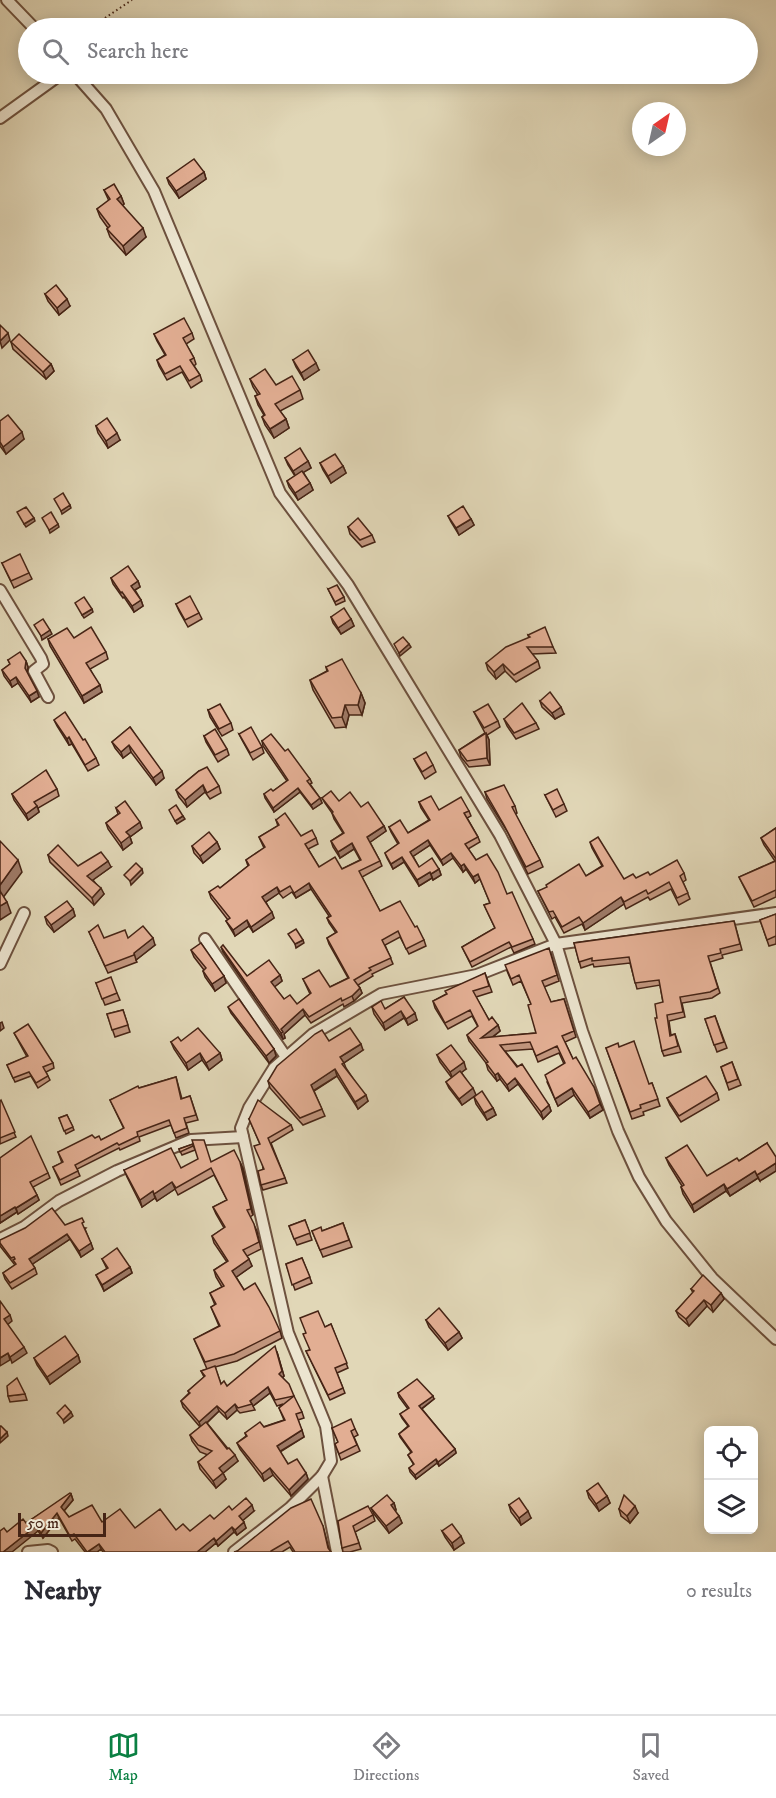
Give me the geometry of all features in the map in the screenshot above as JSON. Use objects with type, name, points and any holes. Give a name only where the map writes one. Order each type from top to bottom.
[{"type":"street","points":[[7,0],[24,18]]},
{"type":"street","points":[[0,118],[47,84]]},
{"type":"street","points":[[84,84],[106,109],[154,191],[280,493],[348,585],[500,835],[556,944],[590,1054],[618,1131],[639,1177],[666,1221],[712,1278],[776,1339]]},
{"type":"street","points":[[0,590],[41,658],[43,664],[34,671],[48,697]]},
{"type":"street","points":[[0,963],[24,913]]},
{"type":"street","points":[[234,1552],[290,1509],[322,1476],[331,1461],[326,1426],[288,1333],[241,1128],[249,1108],[274,1068],[313,1034],[381,994],[477,975],[556,944],[776,913]]},
{"type":"street","points":[[205,939],[286,1057]]},
{"type":"street","points":[[0,1239],[24,1227],[59,1201],[117,1171],[191,1140],[243,1137]]},
{"type":"street","points":[[322,1476],[337,1552]]},
{"type":"street","points":[[28,1552],[48,1550],[52,1552]]},
{"type":"path","points":[[105,18],[132,0]]},
{"type":"building","points":[[194,159],[204,172],[176,191],[167,178]]},
{"type":"building","points":[[114,184],[121,196],[117,199],[143,228],[123,246],[107,229],[110,226],[97,209],[110,199],[104,190]]},
{"type":"building","points":[[56,285],[67,299],[57,308],[45,294]]},
{"type":"building","points":[[184,318],[192,333],[183,338],[194,358],[190,360],[200,375],[189,381],[180,366],[165,374],[157,360],[166,355],[154,334]]},
{"type":"building","points":[[0,325],[8,333],[0,341]]},
{"type":"building","points":[[19,334],[51,364],[43,372],[11,342]]},
{"type":"building","points":[[308,350],[316,363],[301,373],[293,360]]},
{"type":"building","points":[[265,369],[276,385],[292,376],[300,390],[275,404],[286,419],[270,429],[262,417],[265,415],[255,396],[260,394],[250,379]]},
{"type":"building","points":[[8,415],[22,432],[3,447],[0,442],[0,421]]},
{"type":"building","points":[[107,418],[117,433],[106,441],[96,426]]},
{"type":"building","points":[[300,448],[308,461],[293,471],[285,458]]},
{"type":"building","points":[[335,454],[343,466],[328,476],[320,463]]},
{"type":"building","points":[[302,471],[310,483],[295,493],[287,481]]},
{"type":"building","points":[[63,493],[70,505],[61,511],[54,499]]},
{"type":"building","points":[[463,506],[471,519],[456,528],[448,516]]},
{"type":"building","points":[[26,507],[34,518],[24,524],[17,512]]},
{"type":"building","points":[[51,512],[58,524],[49,530],[42,518]]},
{"type":"building","points":[[358,518],[372,535],[360,540],[348,527]]},
{"type":"building","points":[[20,554],[29,573],[11,581],[2,563]]},
{"type":"building","points":[[128,566],[138,581],[131,586],[141,600],[132,606],[111,578]]},
{"type":"building","points":[[337,585],[344,597],[335,602],[328,589]]},
{"type":"building","points":[[190,596],[199,613],[185,620],[176,604]]},
{"type":"building","points":[[84,597],[92,609],[82,615],[75,603]]},
{"type":"building","points":[[344,608],[351,619],[338,628],[331,617]]},
{"type":"building","points":[[43,619],[50,630],[41,636],[34,625]]},
{"type":"building","points":[[91,627],[106,652],[86,663],[100,685],[82,696],[48,639],[67,628],[74,638]]},
{"type":"building","points":[[545,627],[553,647],[527,647],[538,661],[514,675],[503,664],[494,672],[486,663],[506,647],[530,637],[528,635]]},
{"type":"building","points":[[403,637],[409,644],[399,653],[394,644]]},
{"type":"building","points":[[20,652],[26,661],[25,668],[37,691],[29,696],[16,677],[10,681],[2,670],[10,664],[8,660]]},
{"type":"building","points":[[342,659],[361,693],[358,705],[345,705],[342,717],[332,718],[310,680],[328,671],[326,667]]},
{"type":"building","points":[[550,692],[561,707],[552,713],[540,701]]},
{"type":"building","points":[[522,703],[536,723],[514,733],[504,719]]},
{"type":"building","points":[[220,704],[231,723],[219,729],[208,710]]},
{"type":"building","points":[[488,704],[498,721],[484,728],[474,712]]},
{"type":"building","points":[[65,712],[96,758],[85,765],[69,737],[67,739],[54,720]]},
{"type":"building","points":[[130,727],[162,771],[153,778],[129,745],[121,752],[112,742]]},
{"type":"building","points":[[251,727],[262,747],[250,753],[239,734]]},
{"type":"building","points":[[215,729],[227,749],[215,755],[204,736]]},
{"type":"building","points":[[486,733],[487,758],[467,761],[459,750]]},
{"type":"building","points":[[271,734],[285,751],[288,749],[310,779],[307,781],[320,798],[311,805],[298,788],[273,808],[264,794],[271,789],[273,791],[288,780],[262,741]]},
{"type":"building","points":[[426,752],[433,765],[422,772],[414,759]]},
{"type":"building","points":[[207,767],[219,786],[207,793],[203,785],[185,800],[176,790]]},
{"type":"building","points":[[46,770],[57,789],[34,802],[37,806],[26,814],[12,794]]},
{"type":"building","points":[[504,785],[515,806],[512,807],[540,860],[526,867],[485,792]]},
{"type":"building","points":[[557,789],[564,804],[553,810],[545,795]]},
{"type":"building","points":[[331,791],[339,801],[350,792],[361,807],[368,802],[384,826],[367,837],[380,861],[359,871],[380,911],[400,901],[424,940],[406,949],[398,931],[382,940],[391,958],[369,968],[371,970],[354,980],[360,988],[352,996],[342,1001],[341,998],[309,1017],[303,1009],[281,1029],[283,1032],[281,1033],[221,947],[223,945],[247,976],[269,960],[280,975],[271,982],[284,999],[290,995],[297,1004],[311,993],[303,979],[319,970],[330,987],[349,978],[327,938],[337,932],[327,918],[331,916],[309,883],[294,893],[290,886],[280,892],[277,887],[262,897],[272,912],[251,927],[247,920],[233,930],[226,921],[230,918],[209,892],[218,886],[220,888],[249,865],[246,860],[265,847],[259,837],[279,825],[276,820],[285,813],[301,836],[312,830],[316,838],[305,844],[319,867],[335,857],[342,869],[361,860],[352,843],[338,852],[331,841],[344,833],[333,812],[322,798]]},
{"type":"building","points":[[431,796],[439,810],[461,797],[469,811],[464,813],[478,837],[465,844],[476,860],[487,854],[507,894],[512,892],[533,939],[512,947],[509,942],[470,962],[462,947],[495,928],[484,905],[490,903],[478,874],[473,877],[464,864],[461,866],[451,853],[441,860],[428,840],[410,852],[419,867],[432,858],[439,869],[417,880],[402,857],[391,864],[385,853],[399,843],[389,827],[400,820],[408,833],[430,820],[419,802]]},
{"type":"building","points":[[125,801],[140,822],[126,832],[130,836],[121,843],[106,823],[120,813],[116,808]]},
{"type":"building","points":[[176,805],[183,816],[175,821],[169,810]]},
{"type":"building","points":[[776,828],[776,859],[761,838]]},
{"type":"building","points":[[209,832],[217,842],[200,856],[192,846]]},
{"type":"building","points":[[598,837],[624,879],[633,874],[636,878],[648,872],[650,875],[677,860],[684,873],[680,876],[688,893],[677,898],[669,882],[648,894],[646,890],[624,902],[621,897],[583,923],[579,917],[562,927],[553,911],[549,912],[538,891],[579,864],[586,876],[603,866],[590,842]]},
{"type":"building","points":[[0,841],[18,860],[0,885]]},
{"type":"building","points":[[58,845],[78,866],[101,852],[108,861],[87,876],[101,888],[92,898],[48,855]]},
{"type":"building","points":[[776,861],[776,890],[752,901],[739,877]]},
{"type":"building","points":[[136,863],[142,869],[130,881],[124,875]]},
{"type":"building","points":[[0,891],[7,902],[0,906]]},
{"type":"building","points":[[67,901],[73,909],[51,925],[45,917]]},
{"type":"building","points":[[776,914],[776,936],[767,940],[760,920]]},
{"type":"building","points":[[734,921],[740,944],[720,949],[721,953],[708,956],[718,988],[710,992],[680,997],[683,1012],[667,1015],[670,1036],[675,1034],[678,1046],[662,1051],[655,1018],[657,1018],[655,1004],[663,1002],[659,980],[635,983],[629,957],[592,961],[592,958],[579,962],[574,943]]},
{"type":"building","points":[[98,925],[104,938],[125,930],[128,938],[143,926],[153,938],[134,955],[105,966],[89,932]]},
{"type":"building","points":[[296,929],[303,940],[295,944],[288,934]]},
{"type":"building","points":[[201,943],[224,976],[212,984],[203,971],[206,968],[191,950]]},
{"type":"building","points":[[549,948],[557,975],[542,981],[551,1002],[564,999],[574,1031],[562,1036],[573,1059],[576,1057],[594,1087],[600,1104],[588,1112],[572,1088],[555,1099],[545,1075],[565,1063],[557,1046],[536,1056],[530,1042],[500,1045],[517,1067],[522,1064],[549,1105],[541,1112],[515,1078],[507,1085],[486,1063],[488,1062],[467,1035],[478,1026],[470,1010],[445,1023],[433,1001],[447,994],[445,991],[485,973],[489,986],[473,991],[489,1020],[492,1017],[498,1025],[481,1038],[536,1033],[528,1005],[531,1004],[519,975],[511,979],[505,965]]},
{"type":"building","points":[[111,977],[117,993],[102,999],[96,983]]},
{"type":"building","points":[[404,997],[415,1013],[406,1019],[401,1011],[383,1023],[372,1007],[381,1001],[385,1009]]},
{"type":"building","points":[[239,999],[274,1049],[266,1056],[228,1007]]},
{"type":"building","points":[[123,1010],[128,1025],[112,1030],[107,1014]]},
{"type":"building","points":[[715,1016],[724,1042],[714,1045],[705,1019]]},
{"type":"building","points":[[28,1024],[53,1063],[43,1067],[48,1076],[36,1083],[29,1072],[13,1078],[7,1065],[28,1056],[14,1033]]},
{"type":"building","points":[[198,1028],[220,1053],[206,1063],[200,1053],[186,1063],[171,1042],[178,1037],[181,1041]]},
{"type":"building","points":[[350,1028],[361,1044],[340,1057],[344,1063],[342,1064],[366,1095],[355,1102],[335,1069],[311,1085],[322,1109],[300,1118],[268,1081],[277,1066],[315,1034],[322,1030],[329,1041]]},
{"type":"building","points":[[634,1041],[649,1084],[652,1083],[658,1099],[640,1105],[641,1108],[630,1112],[606,1048],[618,1043],[619,1047]]},
{"type":"building","points":[[451,1045],[464,1062],[450,1072],[437,1055]]},
{"type":"building","points":[[732,1062],[738,1079],[727,1083],[721,1067]]},
{"type":"building","points":[[460,1071],[473,1088],[459,1099],[446,1082]]},
{"type":"building","points":[[706,1076],[717,1093],[679,1116],[667,1098]]},
{"type":"building","points":[[176,1077],[181,1099],[190,1096],[196,1115],[184,1118],[187,1128],[174,1133],[169,1120],[137,1132],[138,1136],[119,1145],[117,1143],[75,1165],[78,1171],[60,1180],[53,1167],[63,1162],[58,1152],[92,1135],[95,1138],[99,1136],[101,1140],[124,1128],[110,1100],[138,1086],[139,1088]]},
{"type":"building","points":[[482,1091],[493,1108],[484,1113],[474,1097]]},
{"type":"building","points":[[258,1100],[291,1125],[268,1138],[285,1178],[261,1185],[258,1171],[264,1169],[254,1146],[260,1144],[249,1119]]},
{"type":"building","points":[[0,1101],[15,1132],[0,1138]]},
{"type":"building","points":[[67,1115],[73,1127],[64,1131],[59,1118]]},
{"type":"building","points":[[31,1136],[48,1173],[30,1182],[37,1195],[0,1216],[0,1158]]},
{"type":"building","points":[[192,1140],[204,1140],[211,1162],[234,1150],[240,1162],[251,1209],[247,1210],[259,1242],[243,1250],[249,1259],[232,1271],[244,1290],[255,1283],[280,1331],[234,1354],[205,1362],[194,1339],[220,1326],[211,1307],[216,1304],[210,1293],[224,1286],[214,1270],[228,1261],[212,1236],[225,1227],[213,1207],[227,1200],[211,1168],[176,1188],[172,1182],[140,1200],[124,1170],[171,1148],[181,1168],[198,1159]]},
{"type":"building","points":[[767,1143],[776,1157],[776,1163],[757,1175],[755,1171],[727,1189],[724,1184],[692,1205],[681,1187],[684,1185],[666,1158],[687,1145],[707,1176],[737,1158],[739,1161]]},
{"type":"building","points":[[193,1144],[193,1146],[180,1152],[179,1149]]},
{"type":"building","points":[[52,1208],[65,1225],[82,1218],[91,1243],[79,1251],[67,1234],[29,1259],[35,1268],[10,1283],[3,1273],[16,1264],[13,1260],[15,1259],[11,1258],[0,1240],[25,1228]]},
{"type":"building","points":[[305,1220],[310,1233],[294,1239],[289,1226]]},
{"type":"building","points":[[343,1223],[349,1240],[320,1250],[312,1231],[321,1227],[322,1231]]},
{"type":"building","points":[[117,1248],[130,1267],[102,1285],[96,1275],[108,1268],[102,1259]]},
{"type":"building","points":[[302,1258],[310,1277],[292,1285],[286,1264]]},
{"type":"building","points":[[703,1275],[721,1293],[711,1305],[704,1300],[686,1319],[676,1311],[694,1291],[691,1289]]},
{"type":"building","points":[[0,1301],[10,1315],[4,1319],[24,1347],[10,1357],[8,1353],[0,1358]]},
{"type":"building","points":[[439,1308],[459,1332],[445,1343],[426,1320]]},
{"type":"building","points":[[318,1311],[325,1327],[331,1324],[347,1363],[335,1368],[343,1388],[328,1395],[306,1351],[310,1350],[303,1334],[306,1333],[300,1318]]},
{"type":"building","points":[[65,1336],[78,1355],[47,1377],[34,1358]]},
{"type":"building","points":[[275,1346],[282,1371],[279,1374],[289,1384],[294,1396],[275,1400],[268,1387],[250,1401],[252,1404],[238,1408],[235,1404],[225,1413],[217,1406],[199,1422],[181,1401],[190,1393],[188,1391],[205,1376],[201,1371],[215,1366],[221,1384],[224,1381],[227,1386]]},
{"type":"building","points":[[17,1378],[25,1394],[8,1396],[7,1386]]},
{"type":"building","points":[[417,1379],[433,1396],[419,1406],[455,1449],[438,1462],[436,1459],[415,1475],[409,1468],[414,1464],[408,1455],[412,1452],[399,1434],[409,1426],[400,1414],[409,1408],[398,1393]]},
{"type":"building","points":[[294,1396],[302,1412],[296,1414],[302,1430],[277,1446],[288,1464],[297,1459],[306,1473],[289,1490],[270,1468],[262,1474],[237,1443],[247,1436],[245,1433],[260,1422],[264,1427],[285,1420],[279,1408]]},
{"type":"building","points":[[65,1405],[71,1412],[63,1420],[57,1413]]},
{"type":"building","points":[[351,1419],[355,1429],[351,1431],[357,1445],[339,1454],[335,1444],[338,1442],[332,1428]]},
{"type":"building","points":[[206,1422],[227,1449],[229,1448],[235,1455],[219,1468],[223,1473],[213,1481],[198,1462],[212,1451],[198,1445],[190,1435]]},
{"type":"building","points":[[0,1426],[7,1432],[0,1439]]},
{"type":"building","points":[[598,1483],[607,1496],[596,1504],[587,1491]]},
{"type":"building","points":[[70,1493],[61,1507],[69,1517],[92,1505],[102,1522],[120,1509],[135,1528],[160,1509],[176,1530],[183,1524],[190,1531],[210,1515],[214,1519],[229,1506],[232,1510],[246,1498],[252,1505],[239,1516],[244,1522],[235,1530],[232,1527],[216,1541],[214,1538],[197,1552],[105,1552],[99,1544],[87,1552],[74,1534],[70,1536],[57,1513],[41,1533],[36,1526],[0,1552],[0,1531],[4,1528],[7,1532],[23,1519],[26,1523]]},
{"type":"building","points":[[387,1495],[394,1503],[391,1505],[399,1516],[386,1526],[371,1508]]},
{"type":"building","points":[[624,1495],[635,1506],[627,1516],[619,1509]]},
{"type":"building","points":[[519,1498],[528,1511],[519,1518],[509,1505]]},
{"type":"building","points":[[311,1499],[331,1552],[295,1552],[288,1541],[271,1552],[236,1552],[291,1508]]},
{"type":"building","points":[[368,1506],[373,1515],[353,1526],[359,1543],[342,1548],[338,1521]]},
{"type":"building","points":[[452,1524],[461,1536],[452,1543],[442,1531]]}]
